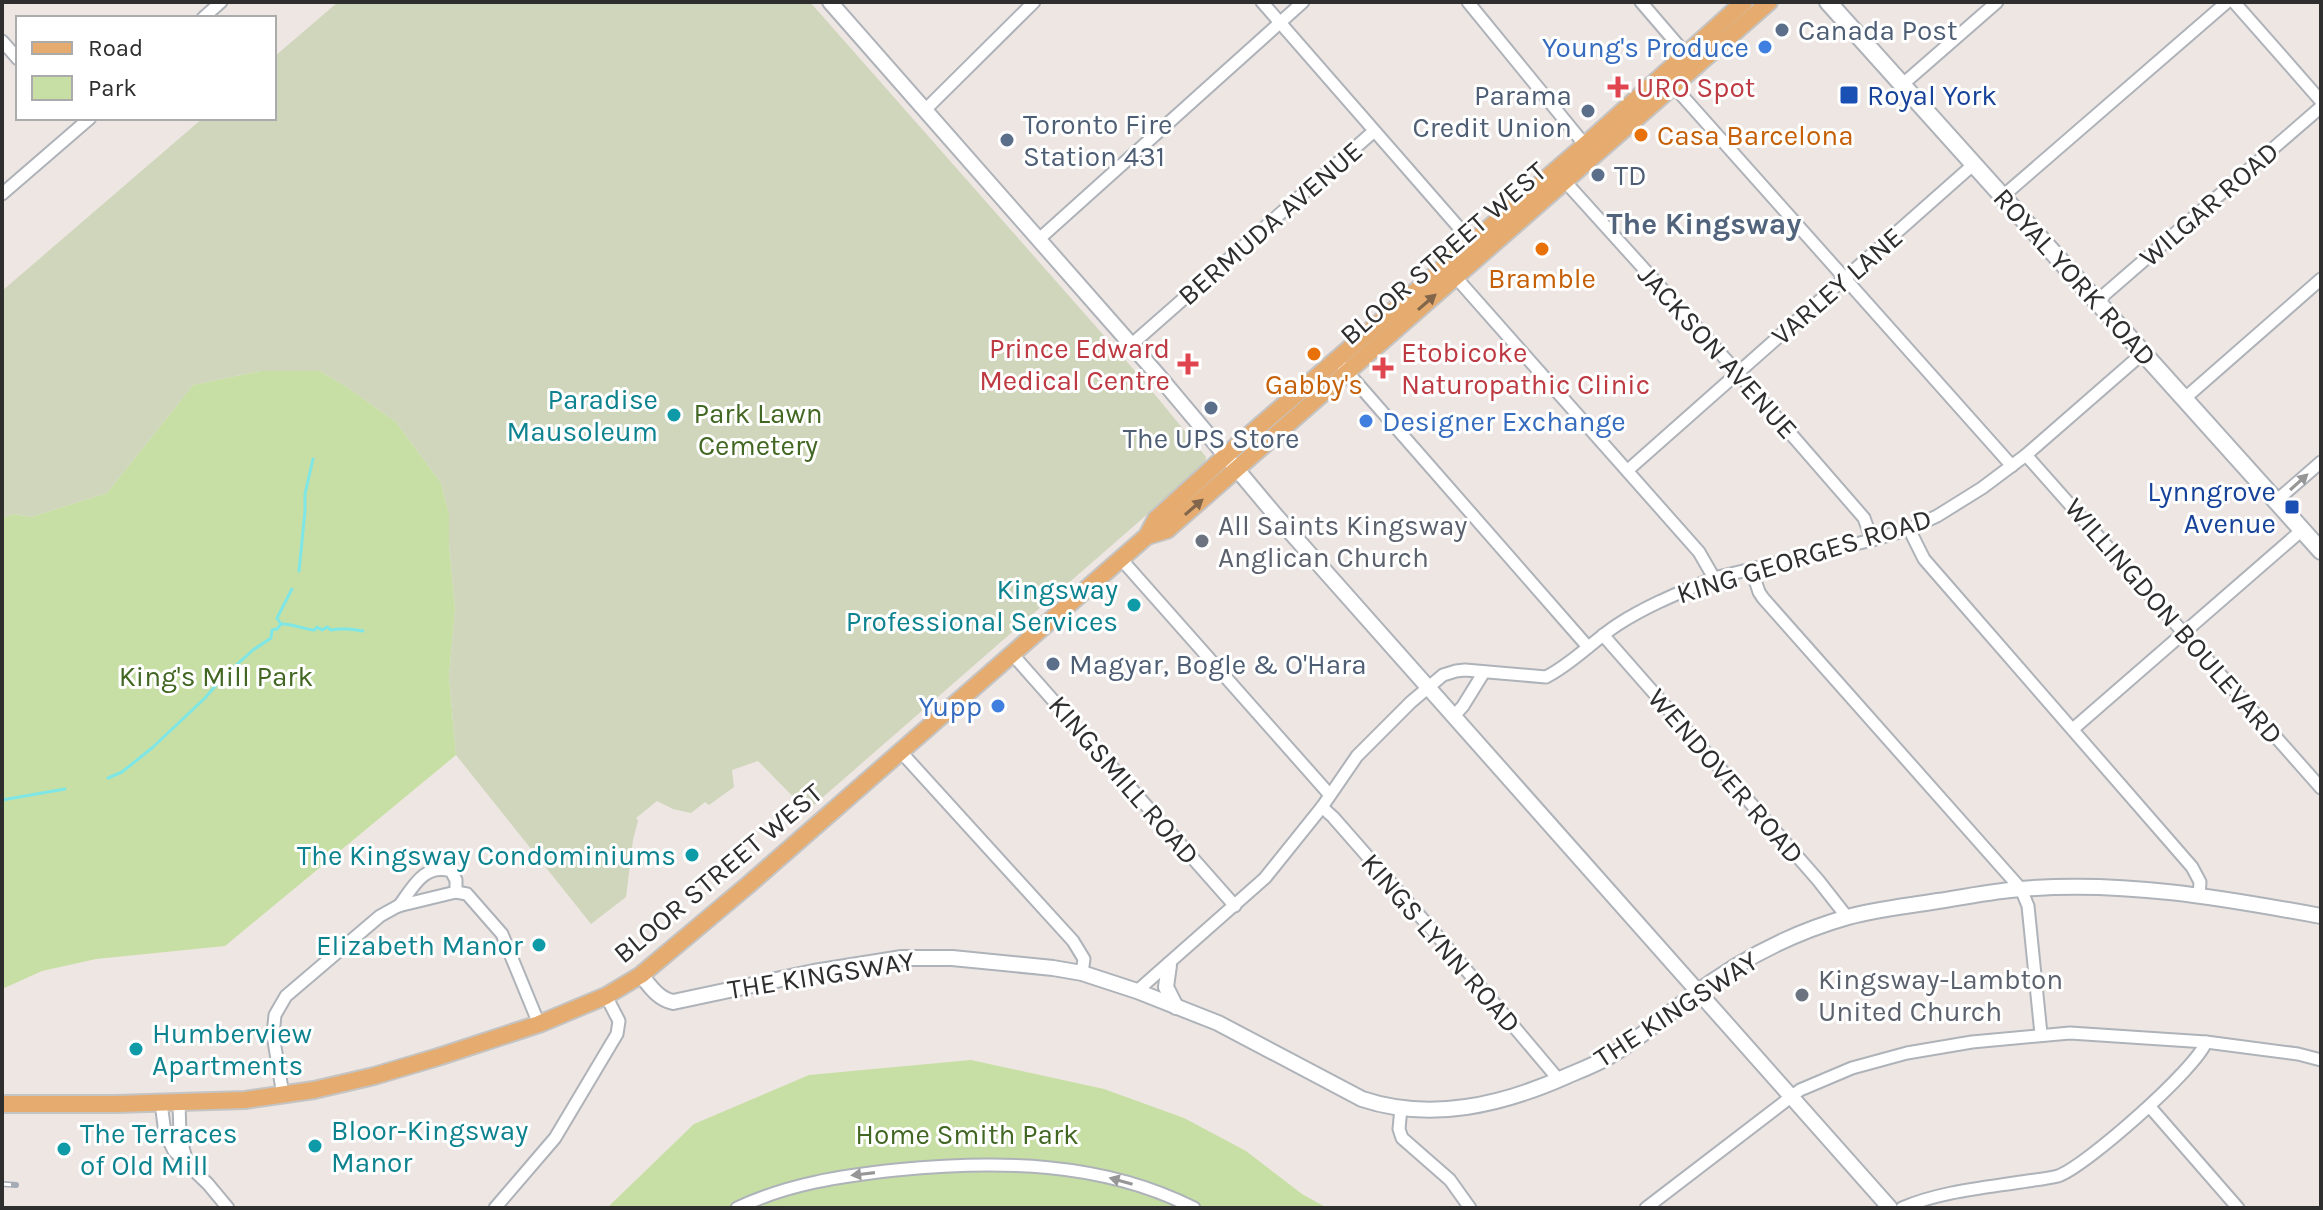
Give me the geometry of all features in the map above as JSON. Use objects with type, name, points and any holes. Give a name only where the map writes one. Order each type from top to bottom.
[{"type":"main road","name":"BLOOR STREET WEST","points":[[2,1104],[179,1103],[283,1095],[374,1076],[539,1024],[606,996],[641,975],[1013,655],[1147,536],[1156,519],[1225,457],[1342,366],[1590,150],[1691,60],[1744,2]]},
{"type":"main road","name":"BLOOR STREET WEST","points":[[1691,60],[1769,2]]},
{"type":"main road","name":"ROYAL YORK ROAD","points":[[1828,2],[2321,551]]},
{"type":"main road","name":"BLOOR STREET WEST","points":[[1147,536],[1167,530],[1236,470],[1342,366]]},
{"type":"street","points":[[205,16],[221,2]]},
{"type":"street","points":[[925,110],[1034,2]]},
{"type":"street","points":[[1262,2],[1477,248]]},
{"type":"street","points":[[1038,240],[1303,2]]},
{"type":"street","points":[[1468,2],[1590,150]]},
{"type":"street","points":[[1641,2],[1691,60]]},
{"type":"street","points":[[1903,84],[1997,2]]},
{"type":"street","points":[[2003,196],[2227,2]]},
{"type":"street","points":[[2234,2],[2321,104]]},
{"type":"street","points":[[833,3],[1236,470],[1890,1208]]},
{"type":"street","points":[[2,41],[16,57]]},
{"type":"street","points":[[1669,80],[2012,466]]},
{"type":"street","name":"WILGAR ROAD","points":[[2097,301],[2321,104]]},
{"type":"street","points":[[2,194],[73,124]]},
{"type":"street","name":"BERMUDA AVENUE","points":[[1131,345],[1373,132]]},
{"type":"street","name":"VARLEY LANE","points":[[1628,470],[1974,164]]},
{"type":"street","name":"JACKSON AVENUE","points":[[1560,176],[1864,518],[1872,540]]},
{"type":"street","points":[[1451,272],[1699,552],[1714,578]]},
{"type":"street","points":[[2184,399],[2321,279]]},
{"type":"street","name":"KING GEORGES ROAD","points":[[1137,991],[1265,878],[1322,807],[1357,756],[1428,686],[1449,672],[1465,670],[1546,677],[1603,635],[1659,601],[1714,578],[1909,529],[1950,509],[2012,466],[2143,353]]},
{"type":"street","points":[[1342,366],[1588,647]]},
{"type":"street","name":"WILLINGDON BOULEVARD","points":[[2026,455],[2321,788]]},
{"type":"street","points":[[2276,501],[2321,462]]},
{"type":"street","points":[[1909,529],[1924,559],[2192,867],[2200,882],[2199,896]]},
{"type":"street","points":[[2073,729],[2302,530]]},
{"type":"street","points":[[1121,559],[1330,795]]},
{"type":"street","points":[[1751,568],[1763,598],[2021,889],[2028,906],[2041,1034]]},
{"type":"street","name":"WENDOVER ROAD","points":[[1603,635],[1847,917]]},
{"type":"street","name":"KINGSMILL ROAD","points":[[1013,655],[1235,906]]},
{"type":"street","points":[[1454,716],[1484,672]]},
{"type":"street","points":[[901,752],[1073,941],[1085,963],[1082,973]]},
{"type":"street","name":"KINGS LYNN ROAD","points":[[1322,807],[1440,939],[1559,1080]]},
{"type":"street","points":[[398,906],[430,870],[440,868],[451,871],[456,880],[456,892]]},
{"type":"street","name":"THE KINGSWAY","points":[[641,975],[657,994],[673,1002],[814,972],[902,958],[952,958],[1082,973],[1137,991],[1243,1035],[1362,1099],[1381,1106],[1441,1110],[1491,1104],[1542,1088],[1613,1055],[1698,992],[1763,951],[1847,917],[2021,889],[2111,888],[2199,896],[2321,916]]},
{"type":"street","points":[[283,1095],[273,1035],[275,1015],[280,1005],[286,996],[380,916],[398,906],[456,892],[467,894],[502,934],[539,1024]]},
{"type":"street","points":[[1169,965],[1166,987],[1176,1007]]},
{"type":"street","points":[[495,1208],[555,1138],[617,1034],[619,1021],[606,996]]},
{"type":"street","points":[[1646,1208],[1791,1095],[1831,1076],[1877,1060],[1939,1046],[2070,1033],[2206,1042],[2321,1058]]},
{"type":"street","points":[[1902,1208],[1958,1192],[2061,1175],[2150,1107],[2198,1058],[2206,1042]]},
{"type":"street","points":[[161,1103],[168,1143],[228,1208]]},
{"type":"street","points":[[179,1103],[180,1136],[187,1163]]},
{"type":"street","points":[[2150,1107],[2238,1208]]},
{"type":"street","points":[[1401,1108],[1399,1129],[1402,1138],[1450,1180],[1470,1208]]},
{"type":"street","points":[[737,1208],[775,1192],[834,1178],[935,1166],[987,1164],[1060,1168],[1094,1174],[1158,1193],[1194,1208]]},
{"type":"green space","name":"Park Lawn Cemetery","points":[[338,2],[810,2],[1143,380],[1206,457],[1205,464],[807,811],[758,761],[732,770],[734,787],[709,805],[705,802],[691,813],[657,801],[636,818],[626,897],[591,924],[456,755],[449,677],[455,609],[449,514],[441,483],[396,422],[347,387],[320,371],[260,371],[193,385],[107,493],[31,517],[14,514],[2,518],[2,291],[201,120],[276,120],[276,55]]},
{"type":"green space","name":"King's Mill Park","points":[[260,371],[320,371],[347,387],[396,422],[441,483],[449,514],[455,609],[449,677],[456,755],[225,946],[96,959],[42,971],[2,989],[2,518],[14,514],[31,517],[107,493],[193,385]]},
{"type":"green space","name":"Home Smith Park","points":[[971,1060],[1104,1089],[1184,1118],[1246,1151],[1302,1194],[1327,1208],[607,1208],[694,1124],[809,1075]]},
{"type":"waterway","points":[[299,571],[305,494],[313,459]]},
{"type":"waterway","points":[[281,624],[277,618],[292,589]]},
{"type":"waterway","points":[[108,778],[122,772],[152,748],[224,676],[271,638],[272,630],[281,624],[311,630],[327,627],[331,630],[363,631]]},
{"type":"waterway","points":[[2,800],[65,789]]},
{"type":"railway","points":[[2,1184],[16,1185]]},
{"type":"place","name":"Canada Post","points":[[1782,30]]},
{"type":"place","name":"Young's Produce","points":[[1765,47]]},
{"type":"place","name":"URO Spot","points":[[1618,87]]},
{"type":"place","name":"Royal York","points":[[1849,95]]},
{"type":"place","name":"Parama Credit Union","points":[[1588,111]]},
{"type":"place","name":"Casa Barcelona","points":[[1641,135]]},
{"type":"place","name":"Toronto Fire Station 431","points":[[1007,140]]},
{"type":"place","name":"TD","points":[[1598,175]]},
{"type":"place","name":"Bramble","points":[[1542,249]]},
{"type":"place","name":"Gabby's","points":[[1314,354]]},
{"type":"place","name":"Prince Edward Medical Centre","points":[[1188,364]]},
{"type":"place","name":"Etobicoke Naturopathic Clinic","points":[[1383,368]]},
{"type":"place","name":"The UPS Store","points":[[1211,408]]},
{"type":"place","name":"Paradise Mausoleum","points":[[674,415]]},
{"type":"place","name":"Designer Exchange","points":[[1366,421]]},
{"type":"place","name":"Lynngrove Avenue","points":[[2292,507]]},
{"type":"place","name":"All Saints Kingsway Anglican Church","points":[[1202,541]]},
{"type":"place","name":"Kingsway Professional Services","points":[[1134,605]]},
{"type":"place","name":"Magyar, Bogle & O'Hara","points":[[1053,664]]},
{"type":"place","name":"Yupp","points":[[998,706]]},
{"type":"place","name":"The Kingsway Condominiums","points":[[692,855]]},
{"type":"place","name":"Elizabeth Manor","points":[[539,945]]},
{"type":"place","name":"Kingsway-Lambton United Church","points":[[1802,995]]},
{"type":"place","name":"Humberview Apartments","points":[[136,1049]]},
{"type":"place","name":"Bloor-Kingsway Manor","points":[[315,1146]]},
{"type":"place","name":"The Terraces of Old Mill","points":[[64,1149]]},
{"type":"district","name":"The Kingsway","points":[[1704,224]]}]
